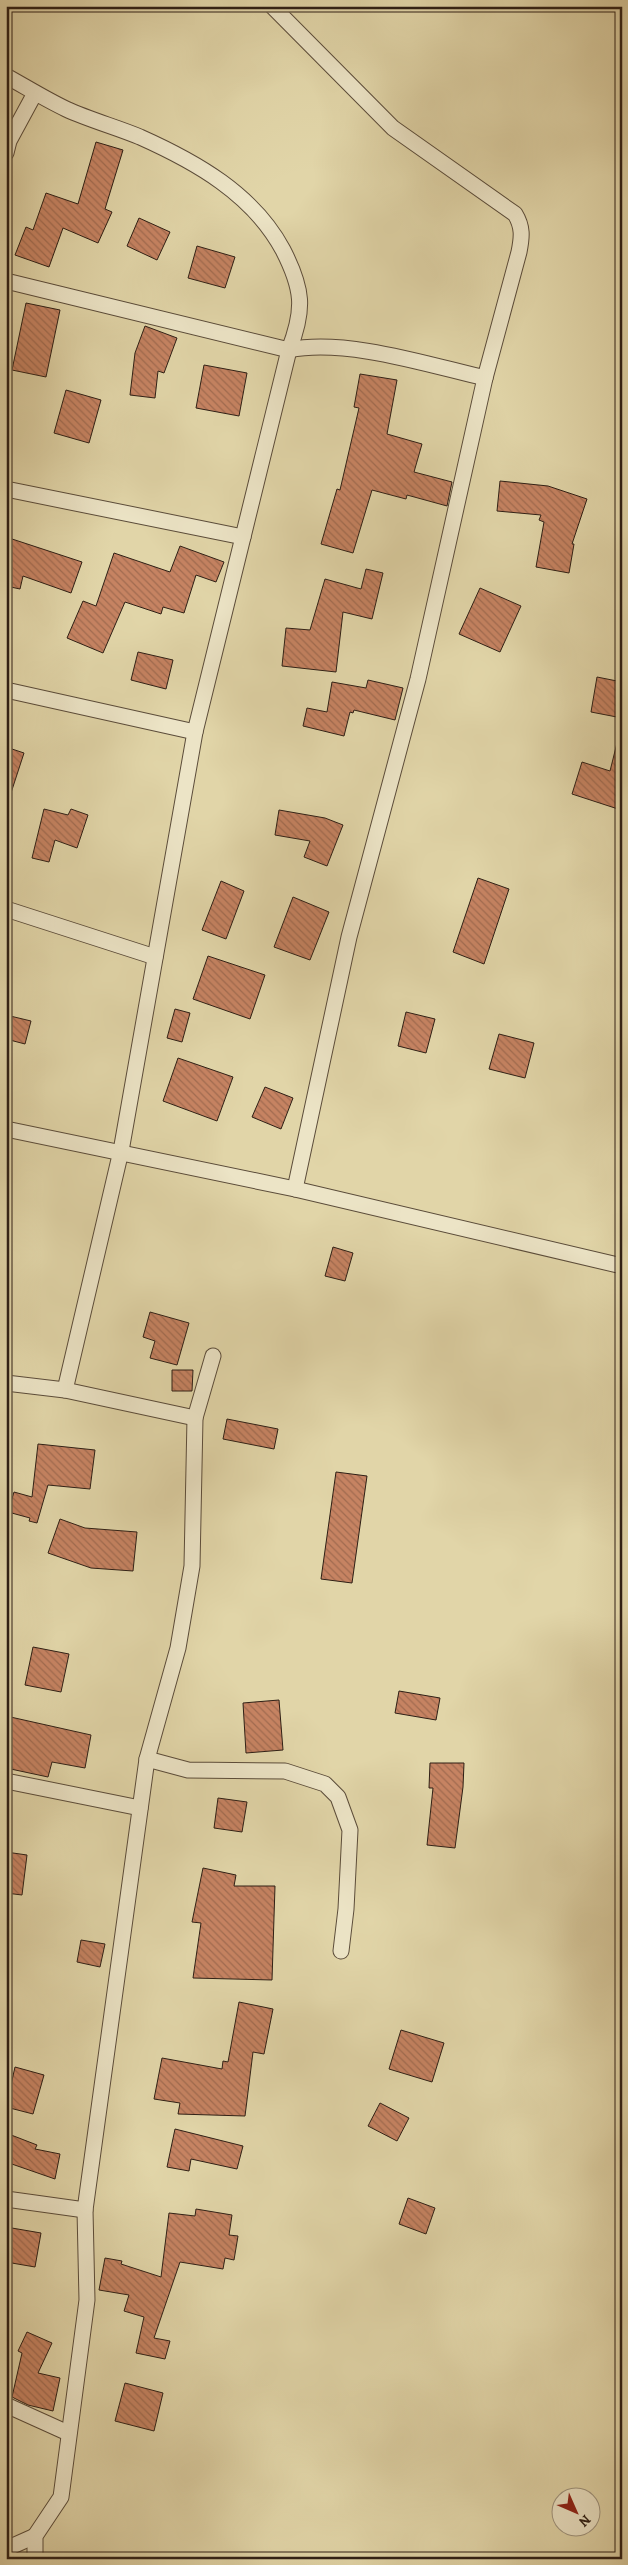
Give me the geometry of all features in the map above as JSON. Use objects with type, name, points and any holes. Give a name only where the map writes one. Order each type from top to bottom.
[{"type":"street","points":[[272,6],[393,128],[515,214],[521,224],[522,234],[519,252],[484,378],[418,679],[349,937],[295,1189]]},
{"type":"street","points":[[6,76],[66,109],[140,137],[202,168],[247,202],[275,235],[292,268],[301,300],[300,319],[289,350],[195,732],[121,1152],[65,1390]]},
{"type":"street","points":[[6,153],[9,141],[35,93]]},
{"type":"street","points":[[6,281],[289,350],[304,347],[345,349],[484,378]]},
{"type":"street","points":[[6,489],[243,538]]},
{"type":"street","points":[[6,690],[195,732]]},
{"type":"street","points":[[6,909],[156,958]]},
{"type":"street","points":[[6,1129],[295,1189],[622,1266]]},
{"type":"street","points":[[35,2559],[35,2536],[60,2497],[88,2300],[86,2210],[147,1759],[178,1648],[192,1566],[195,1418],[213,1356]]},
{"type":"street","points":[[7,1387],[65,1390],[195,1418]]},
{"type":"street","points":[[147,1759],[188,1770],[285,1771],[324,1784],[331,1790],[338,1797],[345,1811],[350,1830],[346,1909],[341,1951]]},
{"type":"street","points":[[6,1781],[140,1808]]},
{"type":"street","points":[[6,2198],[86,2210]]},
{"type":"street","points":[[6,2405],[68,2433]]},
{"type":"street","points":[[6,2549],[35,2536]]},
{"type":"building","points":[[96,142],[123,150],[105,209],[112,212],[98,243],[63,228],[49,267],[15,255],[26,227],[33,230],[46,193],[78,204]]},
{"type":"building","points":[[139,218],[170,232],[157,260],[127,246]]},
{"type":"building","points":[[197,246],[235,257],[225,288],[188,278]]},
{"type":"building","points":[[26,303],[60,310],[46,377],[12,370]]},
{"type":"building","points":[[145,326],[177,338],[164,373],[158,371],[155,398],[130,395],[135,353]]},
{"type":"building","points":[[204,365],[247,373],[239,416],[196,408]]},
{"type":"building","points":[[360,374],[397,380],[387,434],[422,444],[414,472],[452,482],[447,506],[407,495],[406,499],[372,490],[353,553],[321,544],[337,489],[340,490],[359,408],[354,407]]},
{"type":"building","points":[[66,390],[101,400],[89,443],[54,433]]},
{"type":"building","points":[[500,481],[548,486],[587,499],[572,544],[574,544],[569,573],[536,567],[544,522],[539,520],[541,515],[497,511]]},
{"type":"building","points":[[6,537],[82,562],[71,593],[23,576],[20,589],[6,586]]},
{"type":"building","points":[[180,546],[224,562],[216,582],[196,575],[184,613],[163,607],[161,614],[125,602],[103,653],[67,638],[83,601],[96,606],[114,553],[170,572]]},
{"type":"building","points":[[366,569],[383,573],[372,619],[343,612],[336,672],[282,666],[286,628],[310,630],[325,579],[361,589]]},
{"type":"building","points":[[480,588],[521,606],[500,652],[459,634]]},
{"type":"building","points":[[138,652],[173,660],[166,689],[131,680]]},
{"type":"building","points":[[597,677],[622,682],[622,718],[591,712]]},
{"type":"building","points":[[368,680],[403,688],[395,720],[354,710],[353,713],[350,712],[344,736],[303,726],[307,708],[327,712],[332,682],[366,688]]},
{"type":"building","points":[[617,743],[622,744],[622,798],[618,809],[572,794],[582,762],[610,771]]},
{"type":"building","points":[[6,747],[24,753],[9,799],[6,799]]},
{"type":"building","points":[[44,809],[68,815],[71,809],[88,815],[77,848],[55,840],[49,862],[32,858]]},
{"type":"building","points":[[279,810],[325,818],[343,825],[327,866],[304,857],[310,841],[275,835]]},
{"type":"building","points":[[478,878],[509,889],[484,964],[453,952]]},
{"type":"building","points":[[221,881],[244,891],[226,939],[202,930]]},
{"type":"building","points":[[293,897],[329,912],[310,960],[274,947]]},
{"type":"building","points":[[208,956],[265,975],[250,1019],[193,999]]},
{"type":"building","points":[[175,1009],[190,1013],[182,1042],[167,1038]]},
{"type":"building","points":[[406,1012],[435,1019],[426,1053],[398,1046]]},
{"type":"building","points":[[6,1015],[31,1021],[25,1044],[6,1039]]},
{"type":"building","points":[[499,1034],[534,1043],[525,1078],[489,1069]]},
{"type":"building","points":[[178,1058],[233,1077],[217,1121],[163,1101]]},
{"type":"building","points":[[265,1087],[293,1098],[281,1129],[252,1117]]},
{"type":"building","points":[[333,1247],[353,1253],[345,1281],[325,1276]]},
{"type":"building","points":[[150,1312],[189,1323],[177,1365],[150,1358],[155,1341],[143,1337]]},
{"type":"building","points":[[172,1370],[193,1370],[192,1391],[172,1391]]},
{"type":"building","points":[[227,1419],[278,1429],[274,1449],[223,1439]]},
{"type":"building","points":[[38,1444],[95,1450],[90,1489],[48,1485],[37,1523],[29,1521],[30,1518],[8,1512],[14,1492],[32,1497]]},
{"type":"building","points":[[336,1472],[367,1476],[352,1583],[321,1579]]},
{"type":"building","points":[[60,1519],[85,1528],[137,1532],[133,1571],[91,1568],[48,1553]]},
{"type":"building","points":[[33,1647],[69,1654],[61,1692],[25,1685]]},
{"type":"building","points":[[399,1691],[440,1698],[436,1720],[395,1713]]},
{"type":"building","points":[[279,1700],[283,1750],[246,1753],[243,1703]]},
{"type":"building","points":[[6,1716],[91,1735],[85,1768],[52,1762],[48,1777],[6,1768]]},
{"type":"building","points":[[430,1763],[464,1763],[463,1787],[455,1848],[427,1845],[433,1788],[429,1788]]},
{"type":"building","points":[[218,1798],[247,1802],[242,1832],[214,1828]]},
{"type":"building","points":[[6,1852],[27,1855],[22,1895],[6,1893]]},
{"type":"building","points":[[203,1868],[236,1875],[234,1886],[275,1886],[272,1980],[193,1978],[201,1923],[192,1922]]},
{"type":"building","points":[[81,1940],[105,1944],[100,1967],[77,1962]]},
{"type":"building","points":[[239,2002],[273,2009],[264,2054],[253,2052],[245,2116],[178,2114],[180,2103],[154,2099],[162,2058],[222,2069],[223,2061],[228,2062]]},
{"type":"building","points":[[401,2030],[444,2043],[432,2082],[389,2069]]},
{"type":"building","points":[[15,2067],[44,2075],[33,2114],[6,2107]]},
{"type":"building","points":[[380,2103],[409,2118],[397,2141],[368,2126]]},
{"type":"building","points":[[175,2129],[243,2146],[237,2169],[191,2159],[189,2171],[167,2167]]},
{"type":"building","points":[[6,2133],[37,2145],[35,2149],[60,2154],[55,2179],[6,2162]]},
{"type":"building","points":[[408,2198],[435,2208],[426,2234],[399,2224]]},
{"type":"building","points":[[196,2209],[232,2215],[229,2235],[238,2236],[234,2260],[225,2258],[223,2269],[180,2262],[154,2338],[170,2341],[165,2359],[136,2353],[144,2317],[124,2311],[129,2295],[99,2290],[105,2258],[122,2261],[121,2264],[161,2277],[169,2213],[195,2216]]},
{"type":"building","points":[[6,2227],[41,2233],[35,2267],[6,2262]]},
{"type":"building","points":[[27,2332],[52,2343],[38,2373],[60,2378],[53,2411],[28,2405],[12,2397],[22,2353],[18,2351]]},
{"type":"building","points":[[125,2383],[163,2393],[154,2431],[115,2421]]}]
